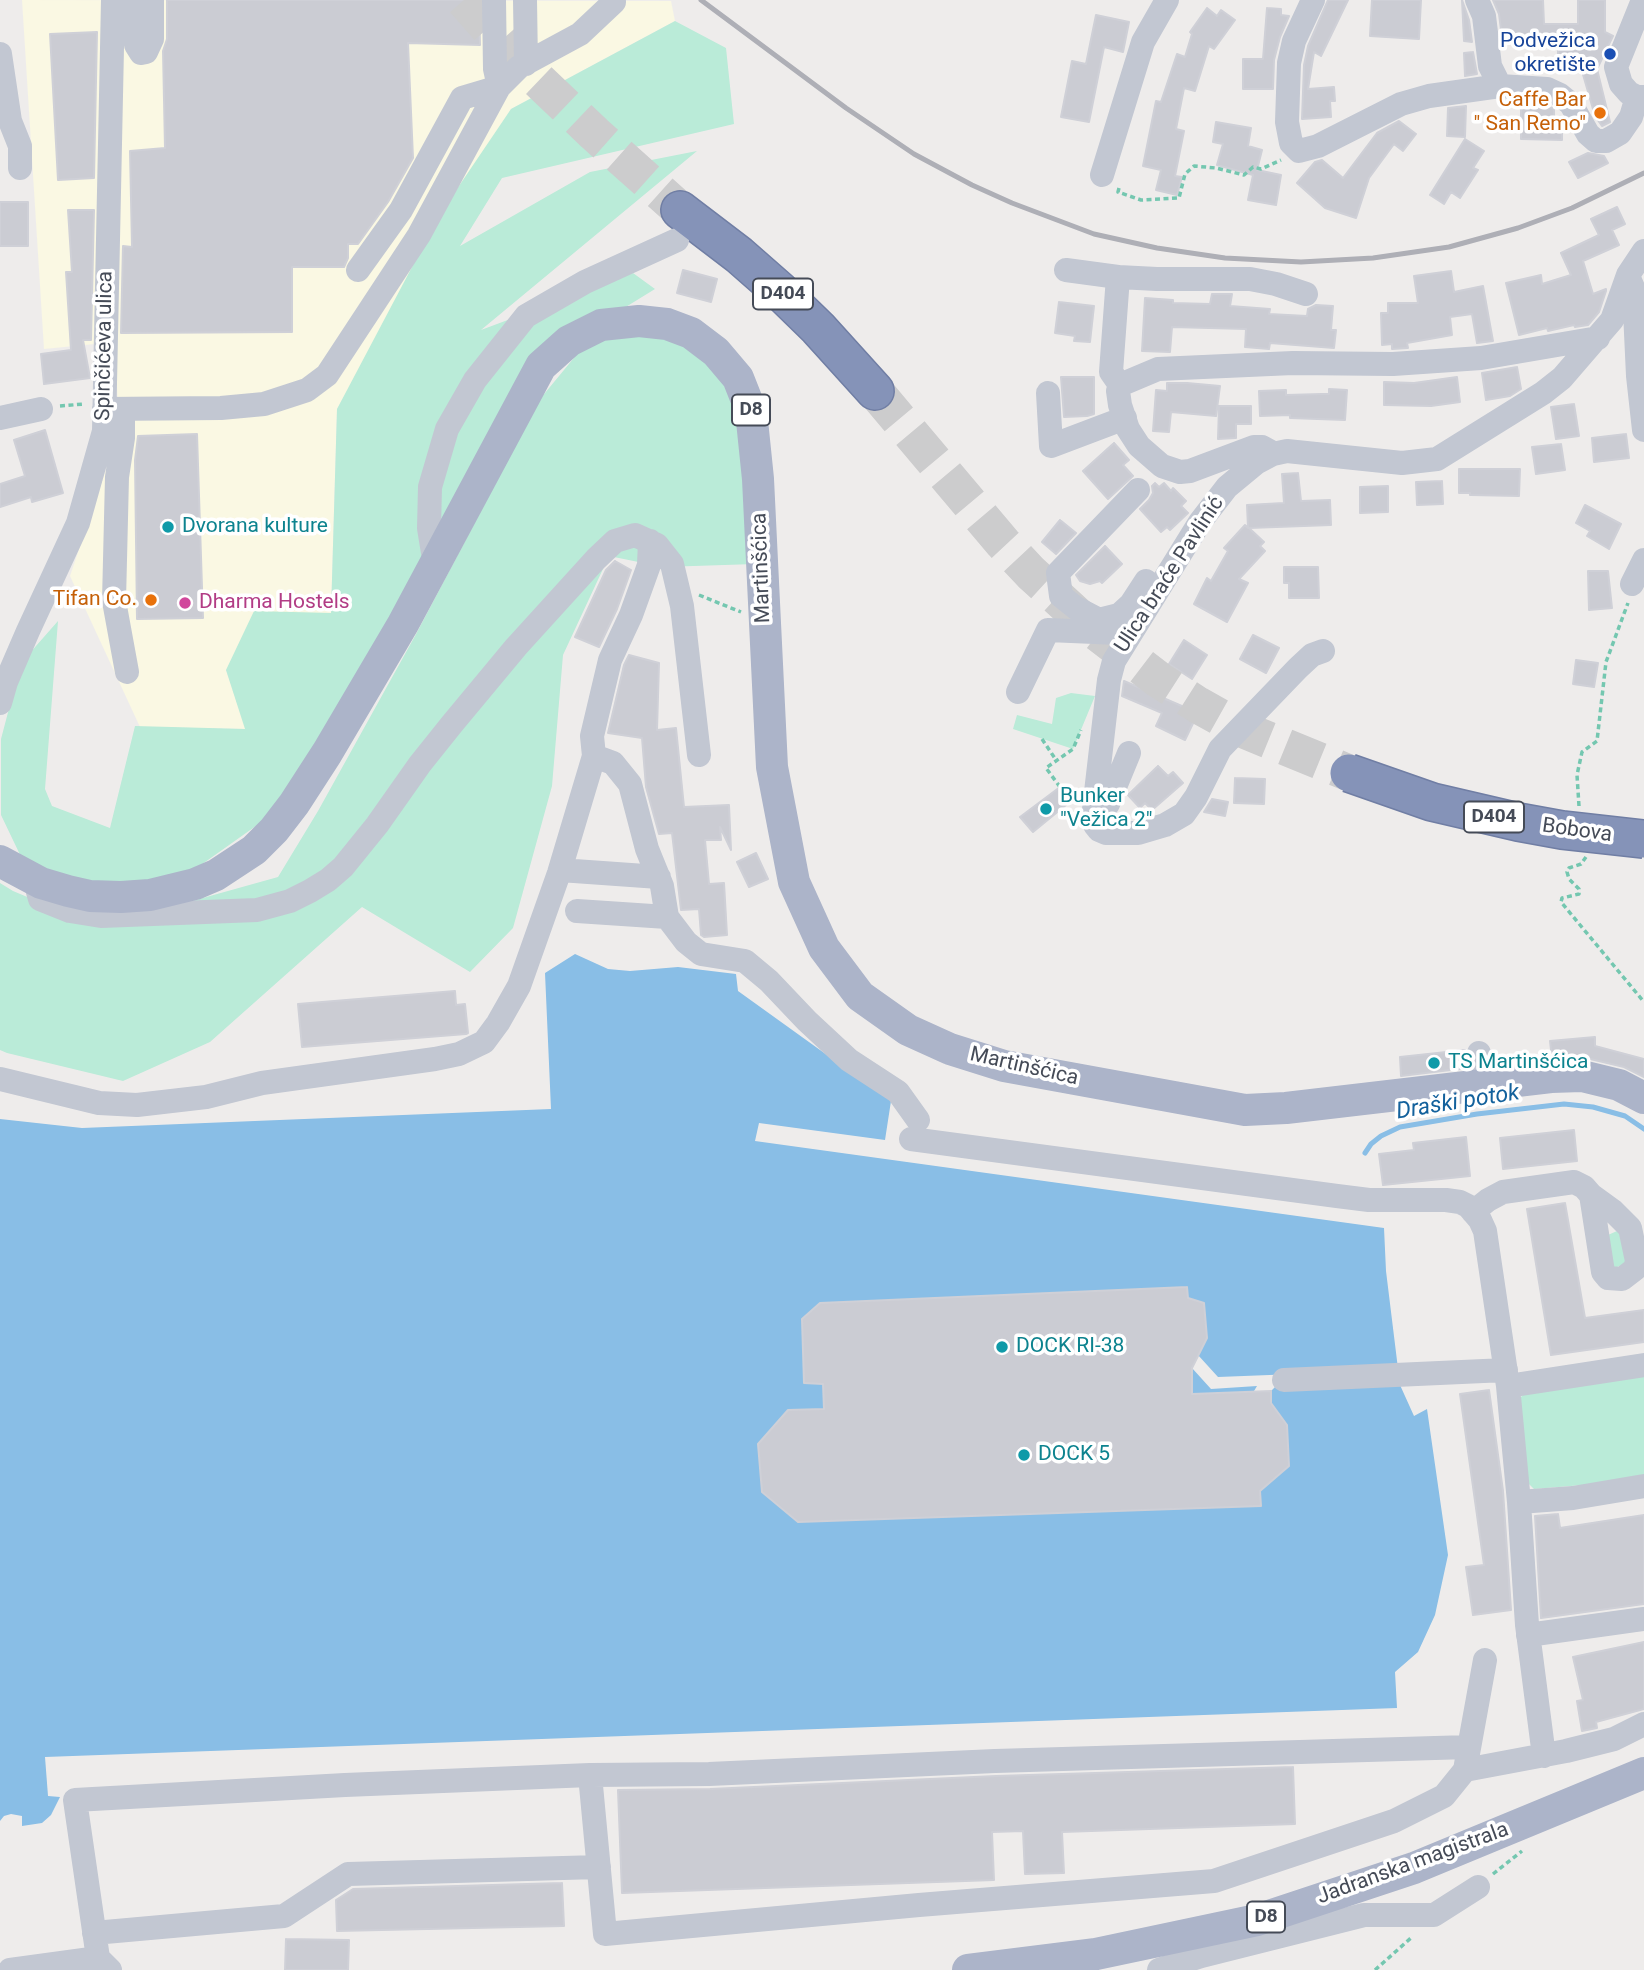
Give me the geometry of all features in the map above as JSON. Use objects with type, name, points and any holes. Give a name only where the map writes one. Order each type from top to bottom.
[{"type":"highway","name":"D404","points":[[678,225],[739,255],[818,328],[875,391]]},
{"type":"highway","name":"Bobova","points":[[1349,773],[1433,802],[1497,818],[1562,830],[1644,839]]},
{"type":"main road","name":"Martinšćica","points":[[0,861],[41,883],[90,896],[150,895],[195,884],[216,875],[254,850],[294,804],[403,624],[541,366],[569,341],[601,325],[639,321],[667,324],[691,333],[716,352],[738,378],[751,411],[758,479],[772,767],[794,882],[824,948],[860,996],[908,1030],[950,1049],[1004,1066],[1245,1110],[1286,1108],[1551,1077],[1582,1076],[1619,1085],[1644,1098]]},
{"type":"main road","name":"Jadranska magistrala","points":[[968,1970],[1096,1954],[1257,1920],[1414,1868],[1644,1773]]},
{"type":"street","points":[[136,0],[136,45],[141,52],[146,52],[152,38],[152,0]]},
{"type":"street","points":[[494,0],[495,69],[499,87]]},
{"type":"street","points":[[526,0],[526,64]]},
{"type":"street","points":[[1111,181],[1143,42],[1167,0]]},
{"type":"street","points":[[1313,0],[1294,41],[1289,62],[1287,122],[1292,143],[1298,151],[1318,146],[1401,104],[1429,96],[1500,86],[1547,89],[1560,95],[1572,104],[1588,134],[1596,141],[1606,141],[1620,132],[1641,97],[1629,93],[1621,84],[1616,67],[1643,0]]},
{"type":"street","points":[[1477,0],[1484,16],[1490,66],[1500,86]]},
{"type":"street","points":[[127,672],[114,601],[117,477],[122,438],[111,407],[221,408],[264,404],[307,390],[327,375],[419,236],[499,87],[519,67],[580,34],[614,2]]},
{"type":"street","name":"Spinčićeva ulica","points":[[0,703],[28,631],[78,523],[111,407],[113,6]]},
{"type":"street","points":[[0,54],[10,121],[20,146],[20,168]]},
{"type":"street","points":[[358,270],[401,210],[462,98],[499,87]]},
{"type":"street","points":[[435,565],[429,507],[433,477],[447,429],[475,380],[526,316],[678,225]]},
{"type":"street","name":"Ulica braće Pavlinić","points":[[1094,809],[1109,680],[1129,623],[1227,487],[1256,463],[1273,454],[1304,452],[1402,463],[1437,459],[1543,393],[1562,378],[1612,320],[1628,275],[1644,251]]},
{"type":"street","points":[[1066,270],[1157,279],[1250,279],[1306,294]]},
{"type":"street","points":[[1628,275],[1634,290],[1638,376],[1644,430]]},
{"type":"street","name":"Ulica braće Pavlinić","points":[[1118,276],[1111,372],[1120,385],[1120,405],[1139,446],[1163,466],[1180,472],[1203,468],[1254,447],[1262,447],[1273,454]]},
{"type":"street","points":[[1120,385],[1158,369],[1293,363],[1393,364],[1481,358],[1598,338]]},
{"type":"street","points":[[1048,393],[1051,446],[1125,418]]},
{"type":"street","points":[[0,418],[41,409]]},
{"type":"street","points":[[1129,623],[1099,620],[1076,608],[1060,596],[1058,573],[1138,490]]},
{"type":"street","points":[[41,883],[38,892],[40,899],[70,911],[101,916],[257,909],[290,901],[310,891],[343,867],[460,715],[516,647],[596,559],[615,541],[635,535],[657,545],[672,564],[681,606],[699,755]]},
{"type":"street","points":[[0,1079],[99,1103],[137,1105],[206,1097],[262,1083],[435,1059],[474,1048],[484,1042],[519,986],[560,870],[594,756],[592,736],[610,660],[631,615],[649,565],[650,541]]},
{"type":"street","points":[[1632,584],[1644,560]]},
{"type":"street","points":[[1129,623],[1131,604],[1148,576]]},
{"type":"street","points":[[1018,692],[1048,630],[1129,623]]},
{"type":"street","points":[[1129,753],[1108,804],[1094,809],[1093,818],[1099,830],[1115,834],[1138,833],[1165,825],[1184,814],[1196,797],[1220,749],[1312,656],[1323,651]]},
{"type":"street","points":[[594,756],[613,763],[630,784],[647,849],[659,877],[667,917],[686,942],[701,954],[744,961],[769,981],[849,1060],[898,1092],[915,1130],[1337,1196],[1369,1200],[1446,1199],[1460,1202],[1473,1212],[1485,1231],[1507,1378],[1528,1635],[1544,1756]]},
{"type":"street","points":[[560,870],[659,877]]},
{"type":"street","points":[[577,911],[667,917]]},
{"type":"street","points":[[1479,1053],[1487,1086]]},
{"type":"street","points":[[1473,1212],[1503,1192],[1552,1183],[1574,1182],[1584,1187],[1591,1195]]},
{"type":"street","points":[[1284,1380],[1507,1378],[1644,1365]]},
{"type":"street","points":[[1519,1502],[1573,1498],[1644,1486]]},
{"type":"street","points":[[1528,1635],[1644,1619]]},
{"type":"street","points":[[590,1775],[605,1934],[933,1903],[1214,1881],[1394,1821],[1444,1796],[1467,1758],[1485,1660]]},
{"type":"street","points":[[10,1970],[104,1964],[94,1933],[75,1800],[345,1785],[590,1775],[709,1774],[995,1761],[1544,1756],[1614,1739],[1644,1724]]},
{"type":"street","points":[[94,1933],[284,1916],[348,1874],[599,1867]]},
{"type":"street","points":[[1159,1970],[1201,1956],[1364,1916],[1434,1915],[1478,1887]]},
{"type":"path","points":[[1111,181],[1118,192],[1141,200],[1179,198],[1185,174],[1195,166],[1216,167],[1244,175],[1253,167],[1261,169],[1270,166]]},
{"type":"path","points":[[41,409],[78,404],[111,407]]},
{"type":"path","points":[[675,584],[689,579],[691,592],[741,612]]},
{"type":"path","points":[[1060,787],[1046,768],[1073,749],[1082,728]]},
{"type":"path","points":[[1042,739],[1056,760]]},
{"type":"path","points":[[1375,1970],[1434,1915]]},
{"type":"shaded area","points":[[22,0],[671,1],[675,21],[511,109],[337,409],[331,613],[226,670],[246,729],[140,727],[70,576],[119,431],[115,342],[44,349]]},
{"type":"green space","points":[[675,21],[726,48],[734,124],[502,178],[460,246],[590,172],[697,151],[481,330],[633,273],[655,289],[525,369],[426,561],[277,811],[184,877],[98,886],[23,861],[1,815],[1,739],[21,663],[58,621],[45,789],[52,806],[110,828],[135,726],[245,729],[226,670],[254,611],[331,613],[337,409],[440,214],[511,109]]},
{"type":"green space","points":[[657,334],[693,347],[738,392],[755,564],[663,567],[609,556],[563,655],[552,786],[513,928],[470,972],[362,907],[210,1042],[123,1081],[0,1050],[0,883],[99,927],[278,877],[318,811],[415,636],[540,399],[578,353],[595,339]]},
{"type":"green space","points":[[1071,693],[1095,696],[1073,749],[1013,729],[1017,715],[1052,724],[1056,698]]},
{"type":"green space","points":[[1617,1231],[1621,1234],[1630,1261],[1613,1269],[1608,1235]]},
{"type":"green space","points":[[1644,1375],[1644,1480],[1534,1489],[1528,1483],[1519,1400],[1524,1393]]},
{"type":"water","points":[[575,954],[608,969],[630,971],[678,967],[736,974],[738,991],[891,1101],[885,1140],[759,1123],[755,1141],[1384,1228],[1386,1271],[1400,1385],[1414,1416],[1427,1409],[1448,1555],[1435,1615],[1418,1652],[1395,1672],[1397,1708],[45,1757],[48,1796],[60,1797],[51,1815],[42,1823],[22,1826],[22,1816],[11,1814],[0,1821],[0,1119],[82,1128],[551,1109],[545,973]]},
{"type":"pier","points":[[1198,1355],[1218,1377],[1398,1370],[1276,1386],[1271,1391],[1254,1391],[1257,1386],[1211,1389],[1192,1368]]},
{"type":"building","points":[[167,0],[479,0],[480,45],[408,43],[413,158],[388,202],[358,244],[348,244],[348,258],[344,267],[292,267],[292,332],[121,333],[123,246],[132,247],[130,151],[165,148],[163,51],[167,39]]},
{"type":"building","points":[[1328,0],[1348,0],[1321,56],[1314,52],[1308,89],[1334,87],[1335,101],[1330,101],[1331,117],[1302,119],[1304,65],[1308,46]]},
{"type":"building","points":[[1372,0],[1421,0],[1419,39],[1370,36]]},
{"type":"building","points":[[1462,0],[1469,20],[1472,42],[1464,41]]},
{"type":"building","points":[[1493,0],[1543,0],[1544,24],[1578,24],[1578,0],[1605,0],[1605,32],[1613,36],[1597,69],[1610,122],[1602,126],[1595,116],[1582,71],[1558,71],[1558,43],[1502,38],[1499,14]]},
{"type":"building","points":[[1207,8],[1217,16],[1221,10],[1235,20],[1214,49],[1209,46],[1195,91],[1184,88],[1176,129],[1184,131],[1175,176],[1182,177],[1177,195],[1156,190],[1161,170],[1143,166],[1156,101],[1161,102],[1177,54],[1185,57],[1192,34],[1190,32]]},
{"type":"building","points":[[1267,8],[1281,9],[1281,15],[1289,16],[1274,60],[1273,89],[1243,89],[1243,59],[1263,59]]},
{"type":"building","points":[[1096,15],[1129,22],[1123,52],[1104,47],[1089,122],[1061,117],[1072,61],[1086,64]]},
{"type":"building","points":[[97,32],[94,178],[58,180],[50,34]]},
{"type":"building","points":[[1473,52],[1477,74],[1465,76],[1464,53]]},
{"type":"building","points":[[1521,103],[1543,104],[1554,109],[1554,120],[1562,121],[1562,140],[1521,139]]},
{"type":"building","points":[[1466,106],[1465,137],[1447,136],[1448,108]]},
{"type":"building","points":[[1399,121],[1416,134],[1403,151],[1394,144],[1369,178],[1356,218],[1325,208],[1297,183],[1315,162],[1322,160],[1343,178],[1377,133]]},
{"type":"building","points":[[1216,122],[1251,128],[1248,146],[1262,150],[1257,170],[1281,175],[1276,205],[1248,200],[1253,175],[1217,165],[1223,144],[1213,142]]},
{"type":"building","points":[[1465,139],[1484,151],[1473,168],[1478,170],[1460,198],[1451,192],[1444,204],[1430,195]]},
{"type":"building","points":[[1588,153],[1604,156],[1608,163],[1578,178],[1569,162]]},
{"type":"building","points":[[0,202],[28,202],[28,246],[0,246]]},
{"type":"building","points":[[1617,207],[1625,224],[1612,230],[1619,245],[1583,261],[1593,294],[1606,289],[1599,312],[1588,325],[1548,331],[1547,328],[1519,335],[1506,283],[1541,275],[1542,284],[1571,275],[1561,253],[1599,235],[1591,219]]},
{"type":"building","points":[[68,210],[94,210],[91,340],[83,340],[90,378],[44,384],[41,354],[71,350],[66,272],[72,272]]},
{"type":"building","points":[[683,270],[717,279],[711,302],[677,293]]},
{"type":"building","points":[[1451,271],[1454,292],[1483,286],[1493,341],[1477,343],[1472,314],[1450,317],[1452,335],[1407,343],[1408,348],[1392,349],[1392,344],[1382,345],[1381,313],[1388,313],[1388,303],[1418,303],[1414,276]]},
{"type":"building","points":[[1212,294],[1232,294],[1230,306],[1270,309],[1269,314],[1307,316],[1308,309],[1316,305],[1333,306],[1331,330],[1336,330],[1334,348],[1270,343],[1269,349],[1245,347],[1246,329],[1172,327],[1170,352],[1142,351],[1145,298],[1173,300],[1173,303],[1210,304]]},
{"type":"building","points":[[1059,302],[1094,306],[1090,342],[1074,341],[1075,336],[1055,333]]},
{"type":"building","points":[[1517,367],[1521,389],[1510,396],[1486,400],[1482,373]]},
{"type":"building","points":[[1061,377],[1094,377],[1094,414],[1064,417]]},
{"type":"building","points":[[1457,377],[1460,402],[1431,406],[1384,405],[1384,382],[1414,383]]},
{"type":"building","points":[[1167,383],[1220,386],[1216,416],[1171,412],[1169,432],[1153,431],[1156,390],[1167,391]]},
{"type":"building","points":[[1329,389],[1347,390],[1345,420],[1290,418],[1290,415],[1260,416],[1259,391],[1286,390],[1286,395],[1329,394]]},
{"type":"building","points":[[1574,404],[1579,436],[1556,439],[1551,407]]},
{"type":"building","points":[[1219,406],[1251,406],[1251,424],[1236,424],[1236,438],[1218,439]]},
{"type":"building","points":[[45,430],[63,493],[32,502],[31,497],[0,507],[0,484],[25,476],[14,440]]},
{"type":"building","name":"Dvorana kulture","points":[[197,434],[203,618],[137,619],[135,460],[138,436]]},
{"type":"building","points":[[1626,434],[1629,458],[1594,462],[1592,438]]},
{"type":"building","points":[[1114,443],[1129,460],[1123,465],[1133,476],[1108,499],[1083,471]]},
{"type":"building","points":[[1561,444],[1565,470],[1536,474],[1532,447]]},
{"type":"building","points":[[1459,469],[1520,469],[1519,496],[1459,493]]},
{"type":"building","points":[[1298,473],[1301,501],[1330,500],[1331,525],[1249,528],[1264,542],[1260,546],[1265,551],[1239,579],[1248,583],[1227,622],[1194,604],[1207,578],[1211,581],[1228,551],[1224,548],[1245,525],[1248,528],[1247,505],[1284,503],[1282,474]]},
{"type":"building","points":[[1442,481],[1443,504],[1417,505],[1416,482]]},
{"type":"building","points":[[1155,483],[1159,487],[1164,483],[1171,491],[1173,488],[1186,501],[1181,506],[1188,513],[1170,530],[1167,527],[1161,532],[1140,509],[1149,500]]},
{"type":"building","points":[[1388,486],[1388,512],[1360,513],[1360,487]]},
{"type":"building","points":[[1585,505],[1621,524],[1609,549],[1587,536],[1590,531],[1576,523]]},
{"type":"building","points":[[1060,520],[1076,533],[1056,554],[1042,542]]},
{"type":"building","points":[[1105,546],[1122,564],[1102,583],[1080,581],[1076,575]]},
{"type":"building","points":[[615,561],[631,570],[599,647],[575,637],[606,570]]},
{"type":"building","points":[[1284,567],[1318,567],[1319,598],[1289,598],[1289,583],[1284,583]]},
{"type":"building","points":[[1588,571],[1608,571],[1612,608],[1589,610]]},
{"type":"building","points":[[1253,635],[1279,648],[1266,673],[1240,659]]},
{"type":"building","points":[[1184,640],[1207,655],[1192,679],[1169,664]]},
{"type":"building","points":[[629,655],[659,663],[657,730],[676,728],[684,807],[729,805],[731,850],[720,827],[721,840],[705,840],[709,884],[724,883],[727,935],[704,937],[701,935],[699,909],[681,910],[672,833],[659,834],[646,787],[642,738],[608,733],[624,665]]},
{"type":"building","points":[[1576,660],[1598,663],[1594,687],[1573,684]]},
{"type":"building","points":[[1124,681],[1198,713],[1185,740],[1156,726],[1162,713],[1122,696]]},
{"type":"building","points":[[1158,766],[1168,776],[1173,772],[1183,783],[1152,810],[1145,803],[1140,808],[1128,795]]},
{"type":"building","points":[[1235,778],[1265,779],[1264,804],[1234,803]]},
{"type":"building","name":"Bunker \"Vežica 2\"","points":[[1060,787],[1072,800],[1033,832],[1020,817]]},
{"type":"building","points":[[1212,799],[1228,802],[1225,816],[1204,812]]},
{"type":"building","points":[[756,853],[768,879],[749,887],[737,862]]},
{"type":"building","points":[[455,991],[456,1005],[465,1004],[466,1034],[302,1047],[298,1004]]},
{"type":"building","points":[[1595,1037],[1595,1046],[1644,1059],[1644,1077],[1624,1067],[1586,1058],[1552,1059],[1550,1041]]},
{"type":"building","name":"TS Martinšćica","points":[[1465,1050],[1467,1068],[1401,1076],[1400,1057]]},
{"type":"building","points":[[1574,1130],[1577,1161],[1503,1169],[1500,1138]]},
{"type":"building","points":[[1466,1137],[1470,1176],[1383,1185],[1379,1154],[1414,1150],[1413,1143]]},
{"type":"building","points":[[1565,1203],[1585,1318],[1644,1310],[1644,1342],[1551,1355],[1527,1209]]},
{"type":"building","points":[[1187,1287],[1188,1298],[1204,1303],[1207,1338],[1192,1368],[1192,1394],[1271,1391],[1271,1403],[1287,1425],[1289,1466],[1260,1491],[1261,1506],[798,1522],[762,1492],[758,1444],[788,1410],[824,1409],[823,1384],[804,1383],[802,1319],[820,1303]]},
{"type":"building","points":[[1489,1390],[1503,1491],[1511,1610],[1473,1615],[1466,1567],[1484,1565],[1460,1394]]},
{"type":"building","points":[[1558,1514],[1560,1528],[1644,1515],[1644,1604],[1541,1618],[1535,1516]]},
{"type":"building","points":[[1644,1642],[1644,1709],[1596,1722],[1597,1728],[1582,1731],[1577,1701],[1583,1700],[1573,1657]]},
{"type":"building","points":[[1293,1767],[1295,1824],[1062,1832],[1064,1873],[1025,1874],[1023,1831],[992,1832],[994,1880],[622,1893],[618,1790],[710,1789],[996,1776]]},
{"type":"building","points":[[562,1883],[564,1926],[337,1931],[336,1900],[353,1889]]},
{"type":"building","points":[[286,1939],[349,1940],[348,1970],[285,1970]]},
{"type":"waterway","name":"Draški potok","points":[[1365,1153],[1381,1136],[1400,1127],[1477,1114],[1564,1104],[1593,1107],[1625,1116],[1644,1129]]},
{"type":"tunnel","points":[[464,0],[515,58],[680,210]]},
{"type":"tunnel","points":[[875,391],[1003,543],[1031,573],[1090,627],[1159,680],[1198,705],[1239,728],[1349,773]]},
{"type":"railway","points":[[701,0],[846,108],[914,154],[1012,203],[1094,234],[1157,248],[1225,258],[1301,262],[1373,258],[1449,247],[1518,228],[1572,208],[1644,173]]},
{"type":"place","name":"Podvežica okretište","points":[[1610,54]]},
{"type":"place","name":"Caffe Bar \" San Remo\"","points":[[1600,113]]},
{"type":"place","name":"Dvorana kulture","points":[[168,527]]},
{"type":"place","name":"Tifan Co.","points":[[151,600]]},
{"type":"place","name":"Dharma Hostels","points":[[185,603]]},
{"type":"place","name":"Bunker \"Vežica 2\"","points":[[1046,809]]},
{"type":"place","name":"TS Martinšćica","points":[[1434,1063]]},
{"type":"place","name":"DOCK RI-38","points":[[1002,1347]]},
{"type":"place","name":"DOCK 5","points":[[1024,1455]]}]
